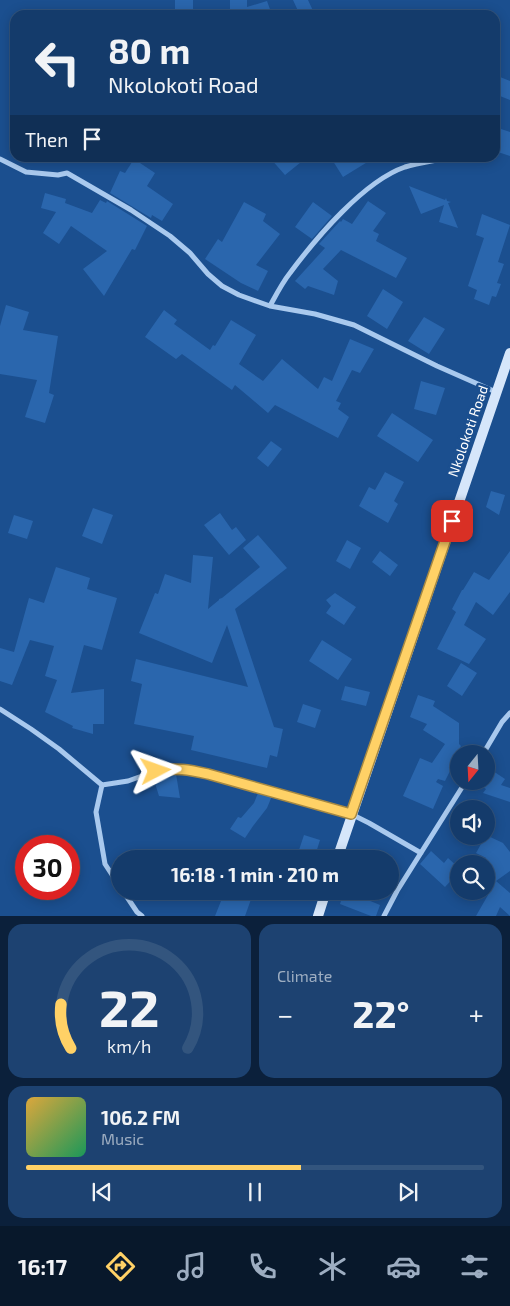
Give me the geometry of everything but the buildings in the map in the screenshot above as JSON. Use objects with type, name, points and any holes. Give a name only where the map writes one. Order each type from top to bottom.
[{"type":"main road","name":"Nkolokoti Road","points":[[340,850],[510,353]]},
{"type":"main road","points":[[318,916],[323,900]]},
{"type":"street","points":[[0,159],[26,172],[58,175],[67,173],[131,210],[170,236],[190,253],[208,274],[222,286],[239,295],[270,306],[314,314],[354,325],[437,366],[496,392]]},
{"type":"street","points":[[270,306],[289,274],[312,245],[338,216],[373,184],[404,167],[428,162]]},
{"type":"street","points":[[0,709],[59,749],[102,785],[128,781],[169,768],[187,769],[233,780],[351,814],[421,853]]},
{"type":"street","points":[[488,745],[502,722],[510,713]]},
{"type":"street","points":[[102,785],[96,812],[105,864],[111,873]]},
{"type":"street","points":[[384,916],[397,891],[460,790]]},
{"type":"street","points":[[129,900],[142,916]]},
{"type":"route","points":[[156,771],[169,768],[187,769],[233,780],[351,814],[452,521]]}]
